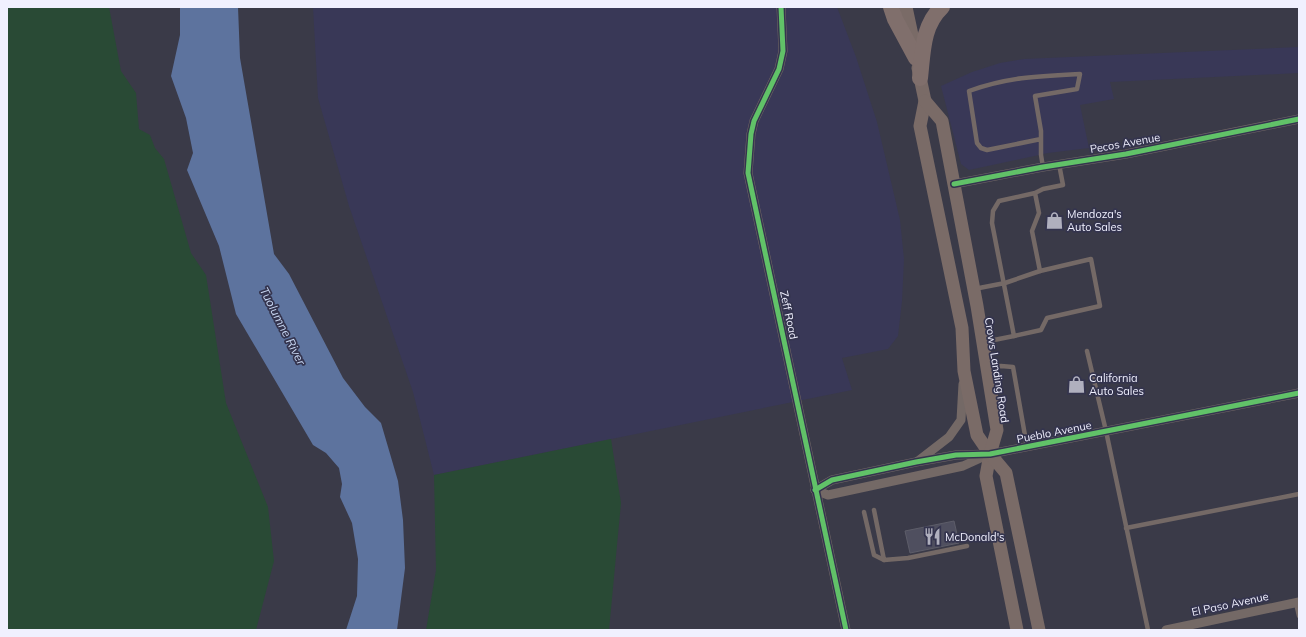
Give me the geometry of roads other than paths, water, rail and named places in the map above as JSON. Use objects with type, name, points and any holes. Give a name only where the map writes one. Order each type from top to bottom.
[{"type":"highway","points":[[892,7],[895,19],[916,58]]},
{"type":"highway","points":[[920,78],[925,35],[929,24],[942,7]]},
{"type":"main road","name":"Crows Landing Road","points":[[906,7],[925,101],[920,126],[962,328],[964,371],[977,435],[1006,473],[1039,630]]},
{"type":"main road","name":"Crows Landing Road","points":[[925,101],[942,121],[974,289],[997,430],[990,454],[986,476],[1017,630]]},
{"type":"street","name":"Zeff Road","points":[[782,7],[783,51],[779,69],[754,121],[751,134],[748,173],[846,630]]},
{"type":"street","name":"Pecos Avenue","points":[[954,184],[1043,166],[1126,154],[1299,119]]},
{"type":"street","points":[[916,462],[949,437],[961,420],[964,371]]},
{"type":"street","name":"Pueblo Avenue","points":[[815,490],[832,480],[916,462],[956,455],[990,454],[1299,393]]},
{"type":"street","name":"Pueblo Avenue","points":[[815,490],[828,495],[963,466],[990,454]]},
{"type":"street","name":"El Paso Avenue","points":[[1166,630],[1298,603]]},
{"type":"lane","points":[[1041,139],[987,150],[980,148],[977,143],[969,91],[991,83],[1026,76],[1080,74],[1077,89],[1035,96],[1041,139],[1043,166]]},
{"type":"lane","points":[[1014,336],[1005,283],[992,223],[993,210],[999,201],[1063,185],[1059,164]]},
{"type":"lane","points":[[1035,193],[1039,213],[1032,231],[1040,271]]},
{"type":"lane","points":[[974,289],[1005,283],[1040,271],[1091,259],[1100,306],[1047,318],[1042,330],[983,342]]},
{"type":"lane","points":[[1087,351],[1106,432],[1148,630]]},
{"type":"lane","points":[[987,367],[1013,367],[1027,447]]},
{"type":"lane","points":[[1126,528],[1299,494]]},
{"type":"lane","points":[[874,510],[884,560]]},
{"type":"lane","points":[[864,512],[874,555],[884,560],[908,558],[967,546]]},
{"type":"lane","points":[[1298,603],[1299,616]]},
{"type":"water","name":"Tuolumne River","points":[[180,7],[238,7],[240,58],[274,254],[289,274],[343,378],[365,407],[381,423],[398,481],[403,520],[405,568],[397,630],[346,630],[357,596],[358,559],[352,523],[340,497],[342,484],[339,468],[326,453],[313,445],[236,314],[219,246],[187,170],[193,153],[186,118],[171,76],[180,35]]},
{"type":"place","name":"Mendoza's Auto Sales","points":[[1054,220]]},
{"type":"place","name":"California Auto Sales","points":[[1076,384]]},
{"type":"place","name":"McDonald's","points":[[932,537]]}]
